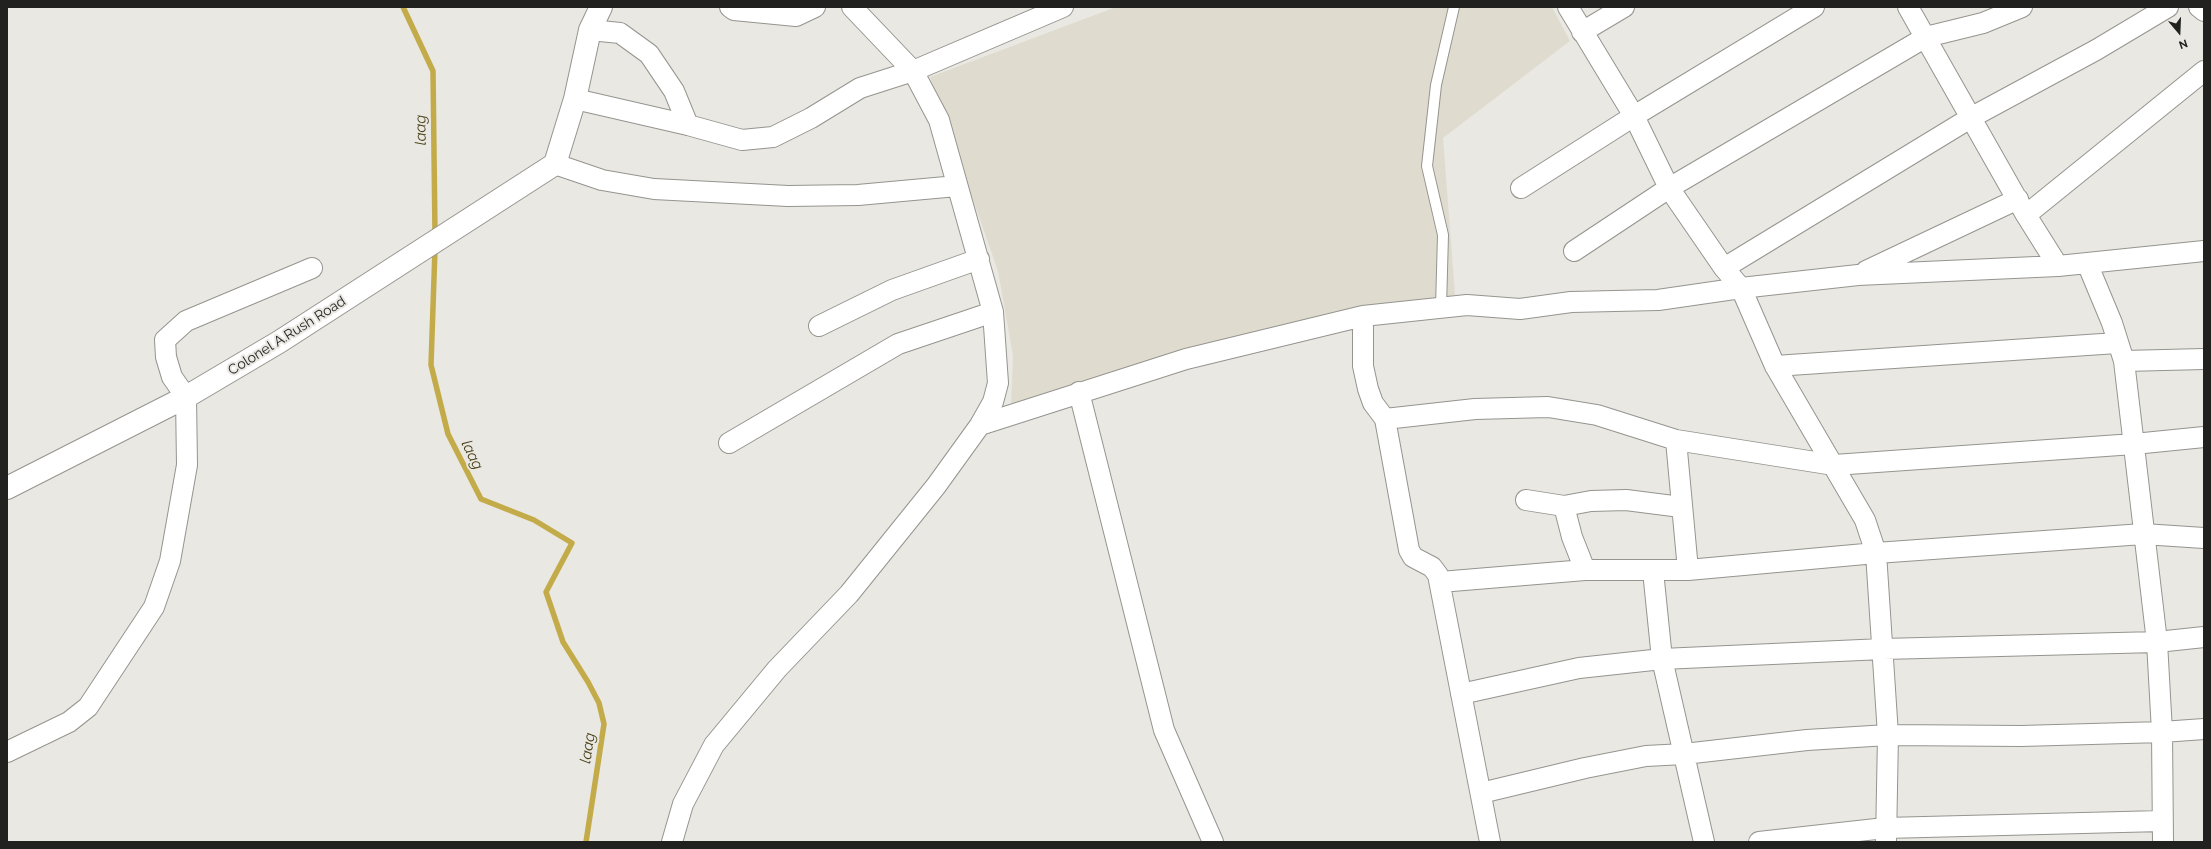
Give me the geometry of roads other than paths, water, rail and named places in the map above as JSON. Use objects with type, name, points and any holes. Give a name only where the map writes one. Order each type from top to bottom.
[{"type":"street","points":[[601,7],[590,30],[575,99],[554,164],[602,180],[654,189],[788,196],[858,194],[957,186]]},
{"type":"street","points":[[730,7],[734,10],[796,16],[815,7]]},
{"type":"street","points":[[672,842],[683,804],[714,745],[777,669],[849,594],[936,486],[980,425],[993,402],[998,383],[993,312],[939,120],[913,71],[852,7]]},
{"type":"street","points":[[575,99],[688,125],[742,140],[773,137],[811,118],[860,88],[913,71],[1062,7]]},
{"type":"street","points":[[1568,7],[1634,116],[1669,188],[1724,268],[1741,288],[1775,366],[1813,434],[1834,465],[1865,520],[1876,553],[1883,649],[1888,735],[1886,835]]},
{"type":"street","points":[[1582,32],[1624,7]]},
{"type":"street","points":[[1521,188],[1634,116],[1814,7]]},
{"type":"street","points":[[1908,7],[2022,207],[2058,266]]},
{"type":"street","points":[[1574,251],[1669,188],[1926,38],[1983,23],[2022,7]]},
{"type":"street","points":[[1724,268],[1972,117],[2096,50],[2168,7]]},
{"type":"street","points":[[2200,7],[2204,11]]},
{"type":"street","points":[[590,30],[620,34],[649,54],[674,91],[688,125]]},
{"type":"street","points":[[1858,275],[2022,207],[2204,71]]},
{"type":"street","name":"Colonel A.Rush Road","points":[[7,488],[186,397],[286,338],[554,164]]},
{"type":"street","points":[[980,425],[1079,392],[1186,359],[1363,316],[1467,305],[1520,309],[1571,302],[1658,300],[1741,288],[1858,275],[2058,266],[2204,251]]},
{"type":"street","points":[[820,326],[892,290],[979,258]]},
{"type":"street","points":[[2087,263],[2110,316],[2121,352],[2134,444],[2143,534],[2157,642],[2162,732],[2162,821],[2164,842]]},
{"type":"street","points":[[7,752],[69,722],[88,707],[154,607],[170,561],[188,465],[186,397],[172,377],[166,357],[165,340],[186,321],[312,268]]},
{"type":"street","points":[[729,443],[898,344],[993,312]]},
{"type":"street","points":[[1363,316],[1363,366],[1373,403],[1385,419],[1406,543],[1413,556],[1436,570],[1440,582],[1490,842]]},
{"type":"street","points":[[1775,366],[2121,352],[2204,359]]},
{"type":"street","points":[[1079,392],[1164,730],[1213,842]]},
{"type":"street","points":[[1385,419],[1475,409],[1548,407],[1596,415],[1676,440],[1834,465],[2204,438]]},
{"type":"street","points":[[1676,440],[1688,570]]},
{"type":"street","points":[[1526,500],[1564,506],[1591,501],[1626,500],[1681,506]]},
{"type":"street","points":[[1564,506],[1572,537],[1585,570]]},
{"type":"street","points":[[1440,582],[1585,570],[1688,570],[1876,553],[2143,534],[2204,538]]},
{"type":"street","points":[[1653,571],[1662,659],[1704,842]]},
{"type":"street","points":[[1461,694],[1579,668],[1662,659],[1883,649],[2157,642],[2204,637]]},
{"type":"street","points":[[1481,793],[1585,768],[1646,756],[1684,754],[1807,740],[1888,735],[2021,736],[2162,732],[2204,729]]},
{"type":"street","points":[[1759,842],[2162,821]]},
{"type":"lane","points":[[1441,307],[1443,235],[1427,166],[1436,85],[1454,7]]},
{"type":"waterway","name":"laag","points":[[403,7],[433,71],[435,234]]},
{"type":"waterway","name":"laag","points":[[435,249],[431,365],[448,434],[481,499],[534,520],[572,543],[546,592],[563,642],[588,682],[599,703],[604,724],[586,842]]}]
